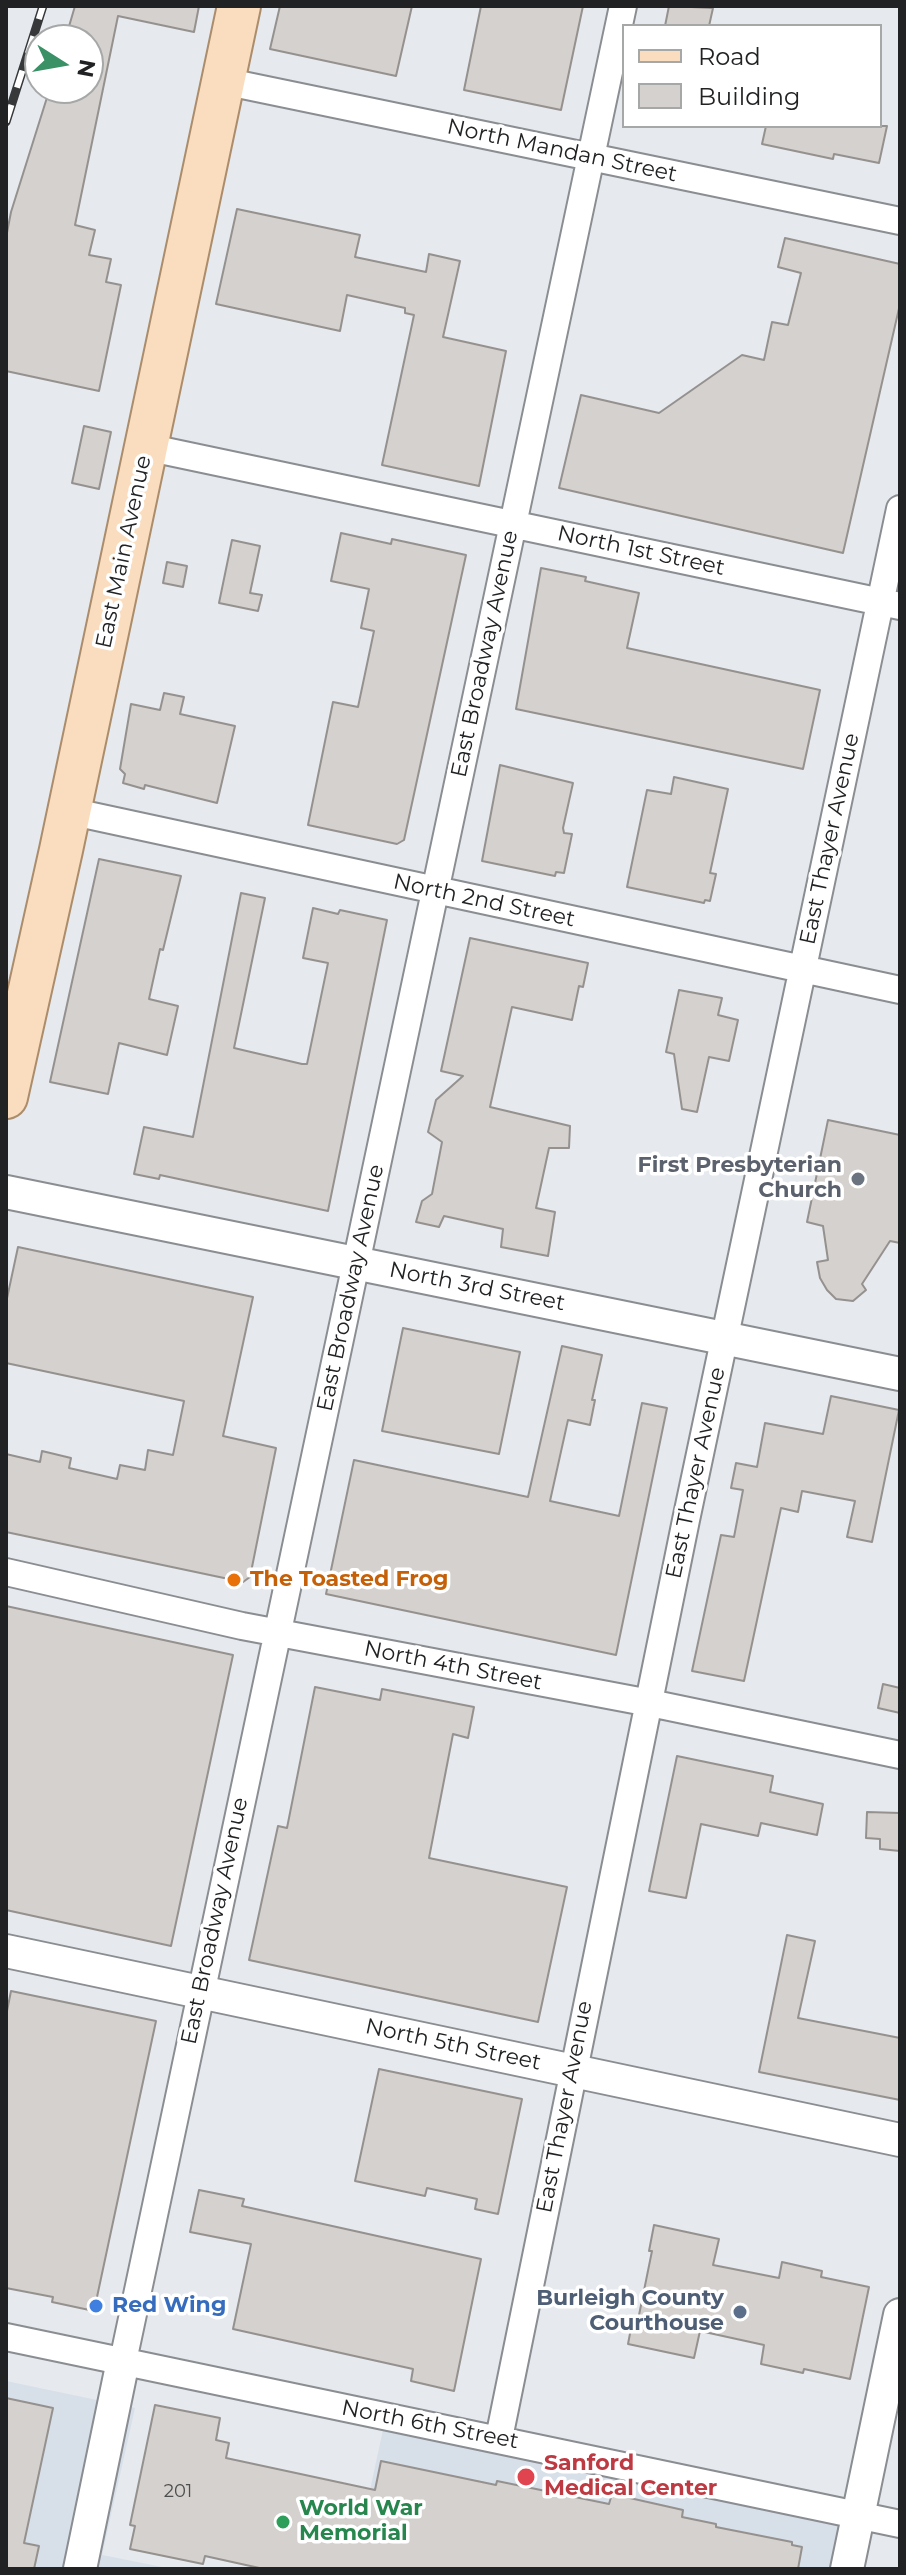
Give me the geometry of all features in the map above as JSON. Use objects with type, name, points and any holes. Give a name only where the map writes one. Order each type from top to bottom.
[{"type":"main road","name":"East Main Avenue","points":[[6,1097],[239,6]]},
{"type":"street","name":"East Broadway Avenue","points":[[80,2569],[199,1992],[357,1264],[623,6]]},
{"type":"street","name":"North Mandan Street","points":[[223,81],[900,221]]},
{"type":"street","name":"North 1st Street","points":[[146,447],[890,604]]},
{"type":"street","name":"East Thayer Avenue","points":[[499,2438],[572,2070],[802,969],[890,604],[900,509]]},
{"type":"street","name":"North 2nd Street","points":[[69,811],[900,990]]},
{"type":"street","name":"North 3rd Street","points":[[6,1192],[900,1374]]},
{"type":"street","name":"North 4th Street","points":[[6,1572],[276,1632],[650,1703],[900,1755]]},
{"type":"street","name":"North 5th Street","points":[[6,1951],[900,2140]]},
{"type":"street","points":[[847,2569],[900,2315]]},
{"type":"street","name":"North 6th Street","points":[[6,2337],[900,2524]]},
{"type":"shaded area","points":[[6,2381],[135,2408],[102,2555],[172,2569],[6,2569]]},
{"type":"shaded area","name":"Sanford Medical Center","points":[[386,2416],[859,2515],[847,2569],[353,2569]]},
{"type":"building","points":[[75,6],[199,6],[194,32],[118,16],[104,84],[104,24],[70,24]]},
{"type":"building","points":[[280,6],[412,6],[396,76],[270,49]]},
{"type":"building","points":[[481,6],[583,6],[561,110],[464,90]]},
{"type":"building","points":[[669,6],[713,8],[709,24],[665,24]]},
{"type":"building","points":[[45,104],[100,104],[75,225],[95,230],[89,255],[111,259],[106,282],[121,285],[99,391],[6,371],[6,238],[11,212]]},
{"type":"building","points":[[887,126],[879,163],[834,154],[833,159],[762,144],[766,128]]},
{"type":"building","points":[[237,209],[360,235],[355,257],[426,272],[429,254],[460,261],[443,337],[506,351],[479,486],[382,465],[414,315],[405,313],[405,308],[347,295],[340,331],[216,304]]},
{"type":"building","points":[[785,238],[900,264],[900,304],[843,553],[559,488],[581,395],[659,413],[742,355],[764,360],[772,322],[788,325],[801,273],[778,267]]},
{"type":"building","points":[[84,426],[111,432],[99,489],[72,483]]},
{"type":"building","points":[[341,533],[391,544],[392,539],[466,555],[404,840],[397,844],[308,825],[333,702],[358,707],[374,631],[361,628],[369,589],[331,581]]},
{"type":"building","points":[[232,540],[260,546],[250,593],[262,595],[258,611],[219,603]]},
{"type":"building","points":[[167,562],[187,566],[183,587],[163,583]]},
{"type":"building","points":[[541,568],[586,577],[585,581],[639,593],[627,648],[820,690],[803,769],[516,709]]},
{"type":"building","points":[[164,693],[184,697],[180,714],[235,726],[217,803],[145,785],[144,789],[123,783],[125,774],[120,769],[131,704],[160,710]]},
{"type":"building","points":[[500,765],[573,783],[563,828],[564,833],[572,834],[564,873],[556,872],[555,876],[482,861]]},
{"type":"building","points":[[674,777],[728,789],[710,873],[716,874],[710,901],[705,900],[704,903],[627,887],[647,790],[671,794]]},
{"type":"building","points":[[99,859],[181,876],[149,999],[178,1006],[167,1055],[119,1043],[108,1094],[50,1082]]},
{"type":"building","points":[[241,893],[265,898],[234,1048],[302,1064],[307,1064],[328,963],[303,958],[313,908],[387,920],[328,1211],[160,1175],[159,1179],[134,1174],[144,1127],[193,1137]]},
{"type":"building","points":[[470,938],[588,963],[583,987],[579,986],[572,1020],[512,1007],[490,1107],[570,1126],[569,1148],[549,1148],[536,1208],[555,1212],[548,1256],[501,1247],[503,1229],[444,1216],[439,1227],[416,1222],[422,1201],[432,1194],[442,1142],[428,1132],[436,1100],[463,1076],[441,1071]]},
{"type":"building","points":[[679,990],[722,998],[718,1015],[738,1020],[729,1061],[709,1057],[697,1112],[682,1109],[674,1054],[666,1052]]},
{"type":"building","name":"First Presbyterian Church","points":[[828,1120],[900,1135],[900,1243],[890,1241],[862,1284],[866,1290],[853,1301],[836,1299],[820,1278],[817,1262],[828,1260],[823,1226],[807,1222]]},
{"type":"building","points":[[18,1247],[253,1297],[223,1436],[276,1448],[250,1577],[243,1582],[6,1532],[6,1454],[40,1462],[42,1451],[71,1458],[69,1468],[117,1479],[120,1465],[145,1470],[148,1450],[173,1455],[184,1401],[6,1363],[6,1303]]},
{"type":"building","points":[[403,1328],[520,1352],[499,1454],[382,1431]]},
{"type":"building","points":[[562,1346],[602,1355],[590,1425],[568,1420],[550,1501],[619,1516],[642,1403],[667,1408],[616,1655],[326,1594],[354,1460],[528,1497]]},
{"type":"building","points":[[831,1396],[899,1410],[872,1542],[847,1537],[855,1501],[802,1491],[798,1512],[781,1508],[744,1681],[692,1671],[721,1535],[734,1537],[743,1490],[731,1488],[736,1463],[757,1467],[765,1423],[823,1434]]},
{"type":"building","points":[[6,1606],[233,1655],[171,1946],[6,1910]]},
{"type":"building","points":[[883,1684],[900,1688],[900,1713],[878,1708]]},
{"type":"building","points":[[315,1687],[380,1700],[382,1689],[474,1707],[468,1738],[453,1734],[429,1858],[567,1887],[538,2022],[249,1960],[278,1826],[287,1828]]},
{"type":"building","points":[[677,1756],[773,1776],[770,1792],[823,1804],[817,1835],[761,1823],[758,1836],[701,1824],[686,1898],[649,1891]]},
{"type":"building","points":[[867,1812],[900,1813],[900,1851],[880,1849],[880,1839],[866,1838]]},
{"type":"building","points":[[787,1935],[815,1941],[798,2018],[900,2038],[900,2100],[759,2072]]},
{"type":"building","points":[[11,1991],[156,2021],[94,2311],[52,2302],[53,2297],[6,2288],[6,2016]]},
{"type":"building","points":[[379,2069],[522,2099],[498,2214],[475,2209],[477,2199],[427,2188],[425,2196],[355,2181]]},
{"type":"building","points":[[199,2190],[244,2199],[242,2206],[481,2259],[454,2391],[411,2381],[413,2369],[233,2329],[251,2244],[190,2232]]},
{"type":"building","points":[[654,2225],[719,2239],[713,2265],[779,2278],[782,2262],[822,2271],[821,2277],[869,2287],[850,2379],[761,2364],[764,2345],[700,2331],[694,2358],[628,2344],[633,2318],[638,2320]]},
{"type":"building","points":[[6,2398],[53,2408],[24,2543],[39,2546],[34,2569],[6,2569]]},
{"type":"building","points":[[155,2405],[220,2418],[216,2440],[229,2443],[226,2458],[375,2490],[381,2461],[609,2504],[612,2494],[683,2510],[682,2517],[716,2524],[716,2527],[792,2542],[792,2545],[802,2547],[798,2569],[264,2569],[205,2556],[203,2564],[130,2549],[135,2526],[130,2525]]},
{"type":"railway","points":[[6,122],[43,6]]},
{"type":"place","name":"First Presbyterian Church","points":[[858,1179]]},
{"type":"place","name":"The Toasted Frog","points":[[234,1580]]},
{"type":"place","name":"Red Wing","points":[[96,2306]]},
{"type":"place","name":"Burleigh County Courthouse","points":[[740,2312]]},
{"type":"place","name":"Sanford Medical Center","points":[[526,2477]]},
{"type":"place","name":"World War Memorial","points":[[283,2522]]}]
